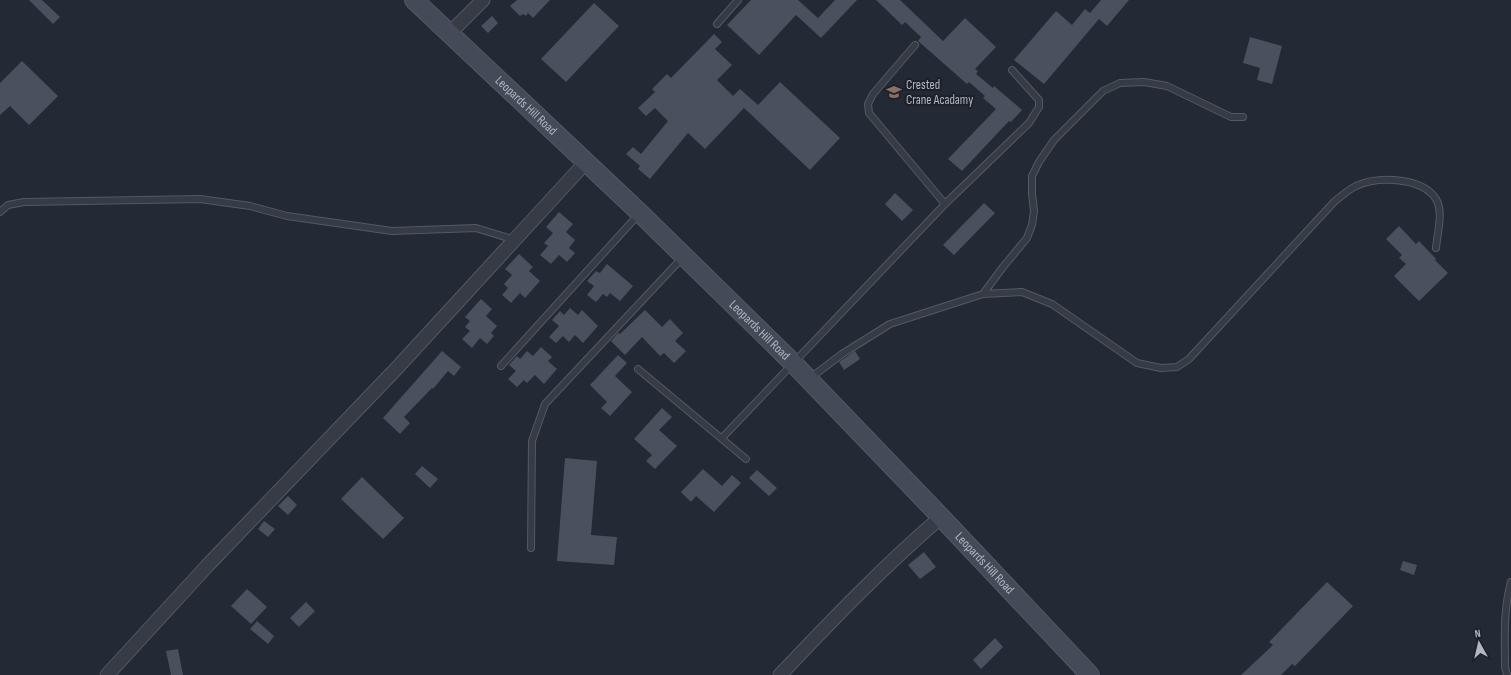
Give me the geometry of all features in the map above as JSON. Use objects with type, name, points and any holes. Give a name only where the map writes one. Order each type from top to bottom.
[{"type":"main road","name":"Leopards Hill Road","points":[[414,0],[640,213],[793,363],[1090,675]]},
{"type":"street","points":[[450,33],[483,0]]},
{"type":"street","points":[[107,675],[207,566],[396,369],[586,162]]},
{"type":"street","points":[[780,675],[855,596],[904,549],[941,517]]},
{"type":"lane","points":[[717,24],[738,0]]},
{"type":"lane","points":[[915,45],[873,94],[868,104],[869,113],[945,204]]},
{"type":"lane","points":[[722,438],[945,204],[1029,123],[1039,107],[1039,100],[1012,70]]},
{"type":"lane","points":[[983,294],[1027,238],[1032,225],[1034,211],[1032,176],[1038,162],[1054,140],[1103,91],[1120,83],[1144,82],[1168,86],[1231,117],[1243,117]]},
{"type":"lane","points":[[808,380],[842,354],[890,324],[983,294],[1022,292],[1052,304],[1137,363],[1161,368],[1177,367],[1189,358],[1334,202],[1344,193],[1357,186],[1367,183],[1400,180],[1421,186],[1436,199],[1439,216],[1436,248]]},
{"type":"lane","points":[[0,212],[8,205],[24,202],[200,199],[250,206],[287,216],[392,231],[476,228],[515,240]]},
{"type":"lane","points":[[501,366],[640,213]]},
{"type":"lane","points":[[531,548],[532,441],[545,404],[684,256]]},
{"type":"lane","points":[[638,369],[746,459]]},
{"type":"lane","points":[[1508,675],[1506,667],[1505,614],[1507,596],[1511,582]]},
{"type":"building","points":[[29,0],[42,0],[60,17],[53,24]]},
{"type":"building","points":[[517,0],[550,0],[533,18],[528,13],[526,16],[523,14],[520,16],[510,6]]},
{"type":"building","points":[[751,0],[798,0],[818,18],[835,0],[857,0],[821,38],[796,15],[759,55],[727,25]]},
{"type":"building","points":[[876,0],[900,0],[943,41],[965,18],[996,47],[975,69],[978,71],[976,74],[993,88],[994,86],[1022,110],[1011,122],[1009,121],[962,171],[948,159],[996,109],[983,98],[985,96],[969,82],[967,84],[918,41],[921,37],[905,22],[902,25]]},
{"type":"building","points":[[1101,0],[1129,0],[1107,26],[1099,19],[1044,84],[1014,60],[1056,11],[1072,25],[1085,9],[1090,13]]},
{"type":"building","points":[[594,3],[619,26],[566,82],[541,59]]},
{"type":"building","points":[[492,16],[498,23],[488,33],[481,26]]},
{"type":"building","points":[[714,34],[722,42],[715,49],[732,65],[717,80],[733,96],[740,89],[758,105],[780,82],[840,138],[810,170],[744,108],[705,149],[688,133],[650,179],[638,169],[640,166],[626,154],[633,147],[641,154],[668,121],[655,108],[646,116],[638,108],[655,92],[652,89],[667,74],[671,78]]},
{"type":"building","points":[[1250,37],[1282,46],[1272,84],[1257,80],[1260,68],[1243,63]]},
{"type":"building","points":[[22,61],[58,96],[29,125],[10,106],[0,115],[0,83]]},
{"type":"building","points":[[895,193],[913,210],[902,221],[885,204]]},
{"type":"building","points":[[984,203],[995,213],[954,255],[943,245]]},
{"type":"building","points":[[559,212],[573,224],[566,232],[575,240],[569,248],[575,253],[567,262],[559,255],[551,264],[540,255],[548,246],[544,243],[553,233],[546,227]]},
{"type":"building","points":[[1399,226],[1416,244],[1419,241],[1448,273],[1419,301],[1394,276],[1406,264],[1399,258],[1402,255],[1386,239]]},
{"type":"building","points":[[519,254],[533,267],[529,271],[540,281],[525,298],[520,293],[511,303],[502,295],[508,288],[504,284],[512,275],[505,269]]},
{"type":"building","points":[[607,264],[633,286],[620,301],[610,293],[607,297],[603,294],[596,302],[587,295],[594,286],[587,281],[596,271],[600,273]]},
{"type":"building","points":[[481,299],[492,309],[486,316],[497,326],[491,333],[494,336],[487,344],[480,338],[472,348],[462,339],[470,331],[465,327],[470,321],[465,317]]},
{"type":"building","points":[[570,308],[578,315],[582,310],[598,326],[583,343],[575,335],[569,342],[563,336],[556,343],[549,337],[559,326],[552,320],[560,311],[564,315]]},
{"type":"building","points":[[645,310],[662,327],[670,319],[683,333],[675,341],[686,351],[674,363],[664,353],[660,356],[642,337],[625,355],[611,341]]},
{"type":"building","points":[[541,347],[552,357],[548,361],[557,369],[544,384],[535,375],[527,383],[524,380],[517,387],[508,379],[516,371],[509,365],[517,356],[520,359],[527,351],[533,356]]},
{"type":"building","points":[[442,351],[461,367],[454,376],[448,371],[433,389],[432,388],[404,417],[410,423],[400,434],[383,418]]},
{"type":"building","points":[[855,351],[860,359],[844,370],[839,362]]},
{"type":"building","points":[[618,355],[627,363],[615,376],[632,392],[610,416],[601,408],[607,402],[590,385]]},
{"type":"building","points":[[662,408],[672,417],[659,430],[677,446],[655,469],[646,461],[652,455],[634,439]]},
{"type":"building","points":[[565,458],[597,461],[591,535],[617,537],[614,565],[557,561]]},
{"type":"building","points":[[422,466],[438,479],[430,488],[415,474]]},
{"type":"building","points":[[703,469],[722,486],[732,475],[741,483],[714,512],[696,496],[691,502],[681,492]]},
{"type":"building","points":[[757,470],[777,488],[769,496],[749,478]]},
{"type":"building","points":[[362,477],[404,518],[383,539],[341,499]]},
{"type":"building","points":[[288,496],[297,505],[288,515],[278,506]]},
{"type":"building","points":[[264,521],[275,529],[268,537],[258,529]]},
{"type":"building","points":[[924,552],[936,567],[920,579],[908,565]]},
{"type":"building","points":[[1403,561],[1417,565],[1414,575],[1400,570]]},
{"type":"building","points":[[1327,582],[1353,606],[1295,666],[1292,664],[1281,675],[1241,675],[1273,645],[1269,642]]},
{"type":"building","points":[[247,589],[267,607],[251,624],[231,606]]},
{"type":"building","points":[[306,602],[315,611],[299,627],[290,618]]},
{"type":"building","points":[[257,621],[274,636],[268,644],[250,629]]},
{"type":"building","points":[[995,638],[1003,647],[981,669],[973,660]]},
{"type":"building","points":[[178,649],[183,675],[171,675],[166,651]]},
{"type":"place","name":"Crested Crane Acadamy","points":[[894,92]]}]
